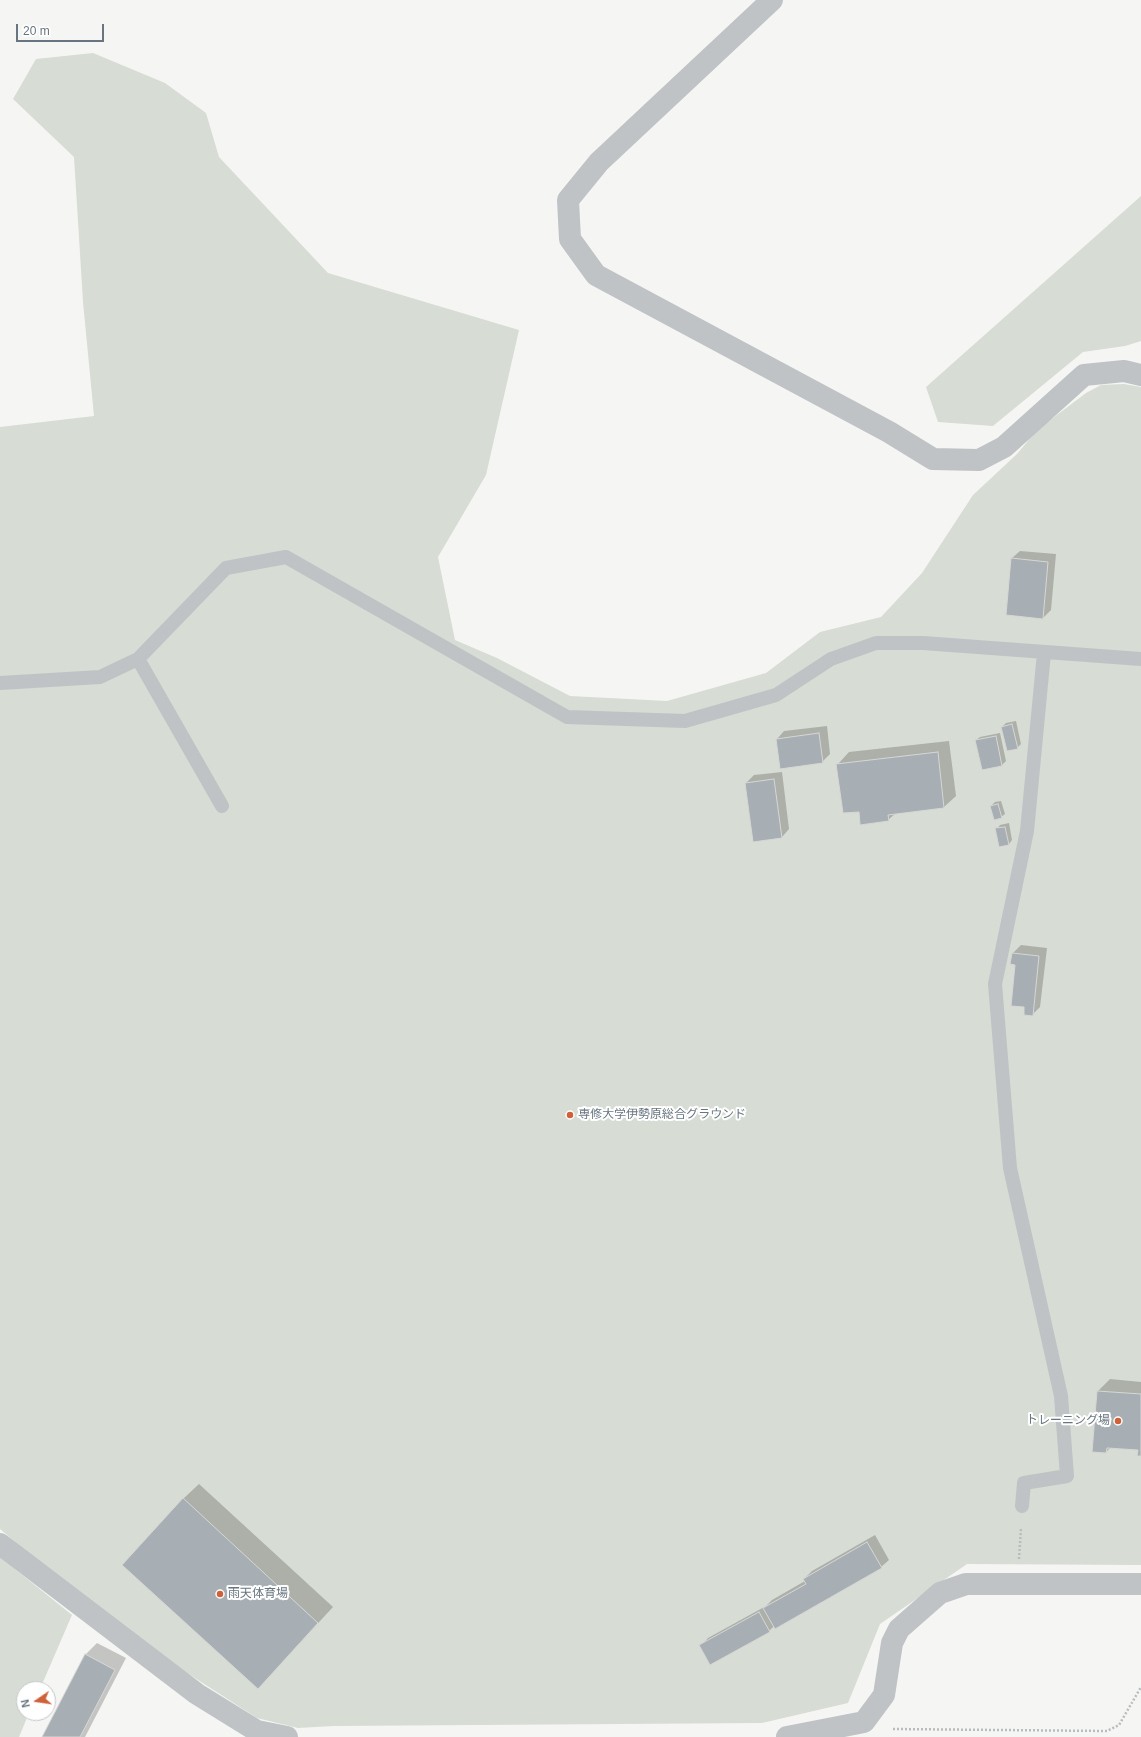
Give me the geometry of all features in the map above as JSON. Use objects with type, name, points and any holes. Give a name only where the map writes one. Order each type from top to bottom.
[{"type":"street","points":[[772,0],[599,162],[568,200],[570,239],[596,275],[890,432],[933,459],[978,460],[1004,447],[1084,375],[1124,371],[1141,374]]},
{"type":"street","points":[[0,1544],[198,1694],[257,1731],[287,1737]]},
{"type":"street","points":[[787,1737],[864,1722],[884,1694],[892,1643],[899,1629],[940,1593],[966,1584],[1141,1584]]},
{"type":"lane","points":[[0,683],[100,677],[138,658],[226,568],[286,558],[567,716],[685,721],[776,695],[831,659],[876,643],[923,643],[1141,660]]},
{"type":"lane","points":[[1022,1506],[1024,1483],[1067,1476],[1061,1396],[1010,1168],[995,984],[1028,831],[1044,652]]},
{"type":"lane","points":[[138,658],[222,806]]},
{"type":"path","points":[[1017,1583],[1022,1506]]},
{"type":"path","points":[[864,1722],[872,1729],[1107,1731],[1119,1725],[1141,1687]]},
{"type":"shaded area","name":"専修大学伊勢原総合グラウンド","points":[[93,53],[165,83],[206,113],[219,157],[328,273],[519,330],[486,475],[438,557],[455,640],[497,658],[570,696],[667,701],[766,673],[820,632],[881,617],[922,573],[973,495],[1017,454],[1037,430],[1086,393],[1101,385],[1124,384],[1141,387],[1141,1565],[967,1564],[880,1624],[848,1703],[762,1723],[333,1726],[298,1728],[257,1718],[181,1669],[74,1592],[0,1529],[0,427],[94,416],[83,302],[74,157],[13,99],[36,59]]},
{"type":"shaded area","points":[[1141,196],[1141,341],[1125,346],[1083,352],[993,426],[938,422],[926,387]]},
{"type":"shaded area","points":[[0,1557],[72,1615],[43,1681],[16,1681],[16,1721],[26,1721],[19,1737],[0,1737]]},
{"type":"building","points":[[1011,558],[1048,562],[1043,619],[1006,615]]},
{"type":"building","points":[[1012,724],[1018,749],[1007,751],[1001,727]]},
{"type":"building","points":[[819,733],[823,763],[780,769],[776,739]]},
{"type":"building","points":[[996,736],[1002,766],[982,770],[975,740]]},
{"type":"building","points":[[938,752],[944,808],[888,815],[889,821],[860,825],[859,812],[843,813],[836,764]]},
{"type":"building","points":[[774,779],[782,838],[753,842],[745,783]]},
{"type":"building","points":[[998,804],[1002,818],[994,820],[990,806]]},
{"type":"building","points":[[1005,827],[1009,845],[999,847],[995,828]]},
{"type":"building","points":[[1012,953],[1039,956],[1033,1016],[1024,1015],[1024,1007],[1011,1006],[1015,965],[1010,964]]},
{"type":"building","name":"トレーニング場","points":[[1097,1391],[1141,1394],[1141,1456],[1137,1456],[1138,1450],[1107,1448],[1106,1453],[1092,1452]]},
{"type":"building","name":"雨天体育場","points":[[183,1498],[318,1623],[258,1689],[122,1565]]},
{"type":"building","points":[[867,1542],[882,1568],[775,1629],[763,1608],[806,1584],[803,1579]]},
{"type":"building","points":[[759,1612],[770,1632],[710,1665],[699,1645]]},
{"type":"building","points":[[85,1654],[115,1670],[80,1737],[42,1737],[50,1721],[56,1721],[56,1710]]},
{"type":"place","name":"専修大学伊勢原総合グラウンド","points":[[570,1115]]},
{"type":"place","name":"トレーニング場","points":[[1118,1421]]},
{"type":"place","name":"雨天体育場","points":[[220,1594]]}]
